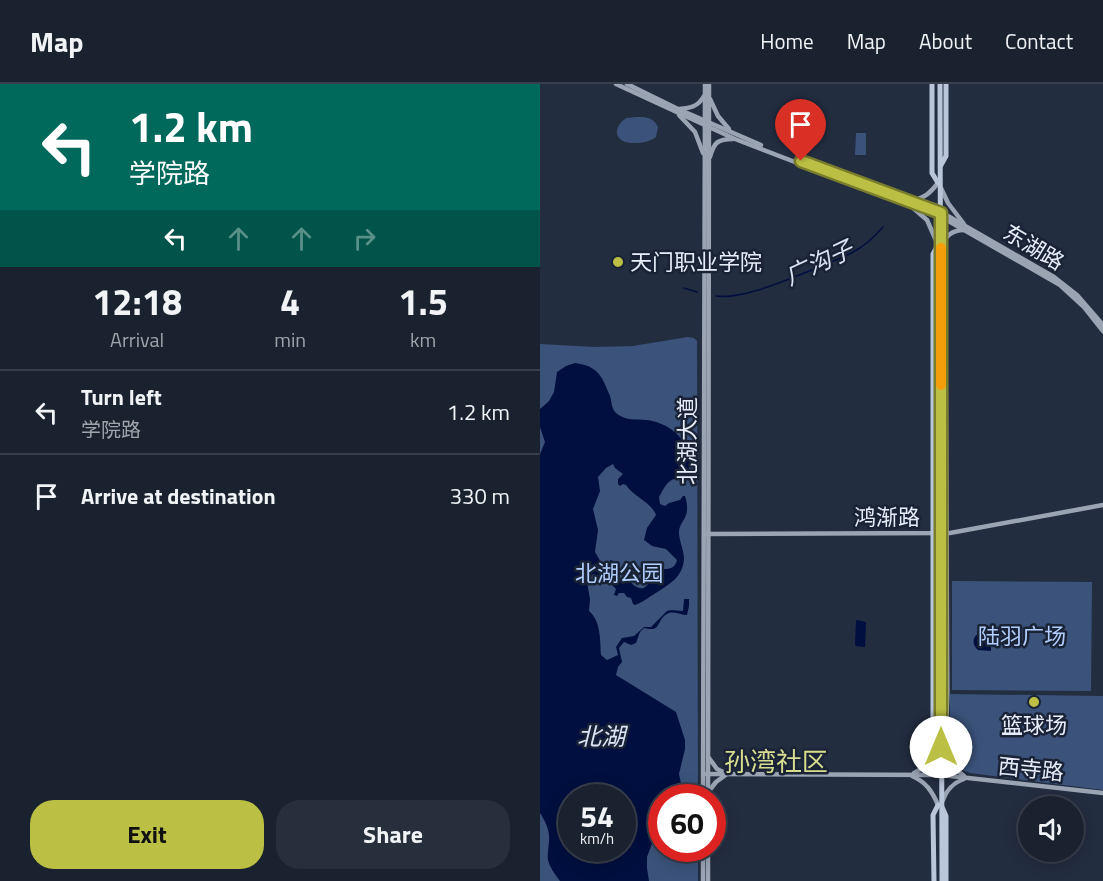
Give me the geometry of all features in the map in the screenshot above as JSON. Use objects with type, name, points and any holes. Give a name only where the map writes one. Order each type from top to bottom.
[{"type":"main road","points":[[616,84],[678,111],[697,105],[707,94],[720,120],[736,136],[718,141],[707,162]]},
{"type":"main road","points":[[627,84],[678,111],[697,135],[707,162]]},
{"type":"main road","name":"北湖大道","points":[[706,784],[707,84]]},
{"type":"main road","points":[[932,84],[932,173],[948,204],[965,228],[954,231],[946,237],[933,254],[940,533],[940,881]]},
{"type":"main road","points":[[939,84],[939,247]]},
{"type":"main road","points":[[908,202],[923,198],[939,185],[939,84]]},
{"type":"main road","points":[[940,166],[946,156],[945,84]]},
{"type":"main road","name":"东湖路","points":[[678,111],[736,136],[939,214],[1059,280],[1081,299],[1103,325]]},
{"type":"main road","points":[[908,202],[927,220],[945,262],[938,685],[940,747]]},
{"type":"main road","name":"东湖路","points":[[965,228],[1060,285],[1084,307],[1103,331]]},
{"type":"main road","name":"鸿渐路","points":[[706,534],[940,533],[1103,505]]},
{"type":"main road","points":[[909,774],[928,764],[940,747],[946,732],[946,546],[940,533]]},
{"type":"main road","points":[[934,881],[933,815],[949,788],[966,778],[951,765],[933,733],[933,551],[940,533]]},
{"type":"main road","name":"北湖大道","points":[[706,534],[708,753],[706,774]]},
{"type":"main road","points":[[941,651],[947,641]]},
{"type":"main road","points":[[933,669],[938,685]]},
{"type":"main road","points":[[708,753],[715,766],[726,774],[714,784]]},
{"type":"main road","name":"西寺路","points":[[706,774],[940,775],[1103,793]]},
{"type":"main road","points":[[909,774],[928,786],[946,816],[946,881]]},
{"type":"main road","points":[[705,881],[706,862]]},
{"type":"green space","points":[[627,118],[649,118],[658,127],[656,137],[640,143],[623,141],[617,132],[621,122]]},
{"type":"green space","points":[[856,133],[866,133],[866,155],[855,155]]},
{"type":"green space","name":"北湖公园","points":[[688,337],[697,341],[698,784],[648,784],[648,862],[698,862],[698,881],[540,881],[540,344],[595,347],[633,346]]},
{"type":"green space","name":"陆羽广场","points":[[952,581],[1092,582],[1091,691],[952,690]]},
{"type":"green space","points":[[950,694],[1103,696],[1103,790],[970,773],[962,770],[953,761],[950,750]]},
{"type":"water","name":"北湖","points":[[575,363],[594,369],[604,383],[612,407],[619,416],[653,421],[666,426],[681,438],[689,457],[690,466],[686,474],[669,482],[659,497],[660,504],[665,506],[680,500],[683,496],[686,498],[687,513],[679,532],[684,559],[676,578],[635,605],[624,593],[614,595],[616,589],[600,576],[593,574],[587,582],[590,599],[589,611],[598,625],[601,655],[607,660],[618,655],[616,647],[622,638],[634,636],[644,627],[651,627],[667,611],[683,611],[684,599],[689,599],[687,615],[667,614],[654,629],[644,628],[636,643],[631,645],[624,642],[619,648],[622,662],[616,675],[676,712],[685,740],[679,774],[681,784],[648,784],[647,868],[649,881],[560,881],[548,860],[549,833],[540,813],[540,454],[545,442],[540,427],[540,409],[549,401],[554,392],[557,372]],"holes":[[[613,464],[623,474],[618,479],[618,484],[626,485],[654,510],[656,515],[647,528],[644,540],[652,546],[666,549],[677,560],[673,567],[653,571],[644,588],[638,588],[628,580],[611,576],[614,561],[610,560],[608,569],[605,569],[595,552],[598,530],[593,509],[600,491],[598,477]]]},
{"type":"water","points":[[857,620],[866,622],[865,647],[855,644]]},
{"type":"water","points":[[982,632],[991,632],[991,651],[978,650],[974,645],[974,637]]},
{"type":"waterway","name":"广沟子","points":[[716,296],[753,292],[817,268],[859,249],[883,227]]},
{"type":"waterway","name":"广沟子","points":[[684,288],[697,292]]},
{"type":"slow traffic","points":[[941,248],[941,385]]},
{"type":"place","name":"天门职业学院","points":[[618,262]]},
{"type":"place","name":"篮球场","points":[[1034,702]]},
{"type":"district","name":"孙湾社区","points":[[776,762]]},
{"type":"route","points":[[801,161],[941,213],[941,747]]}]
